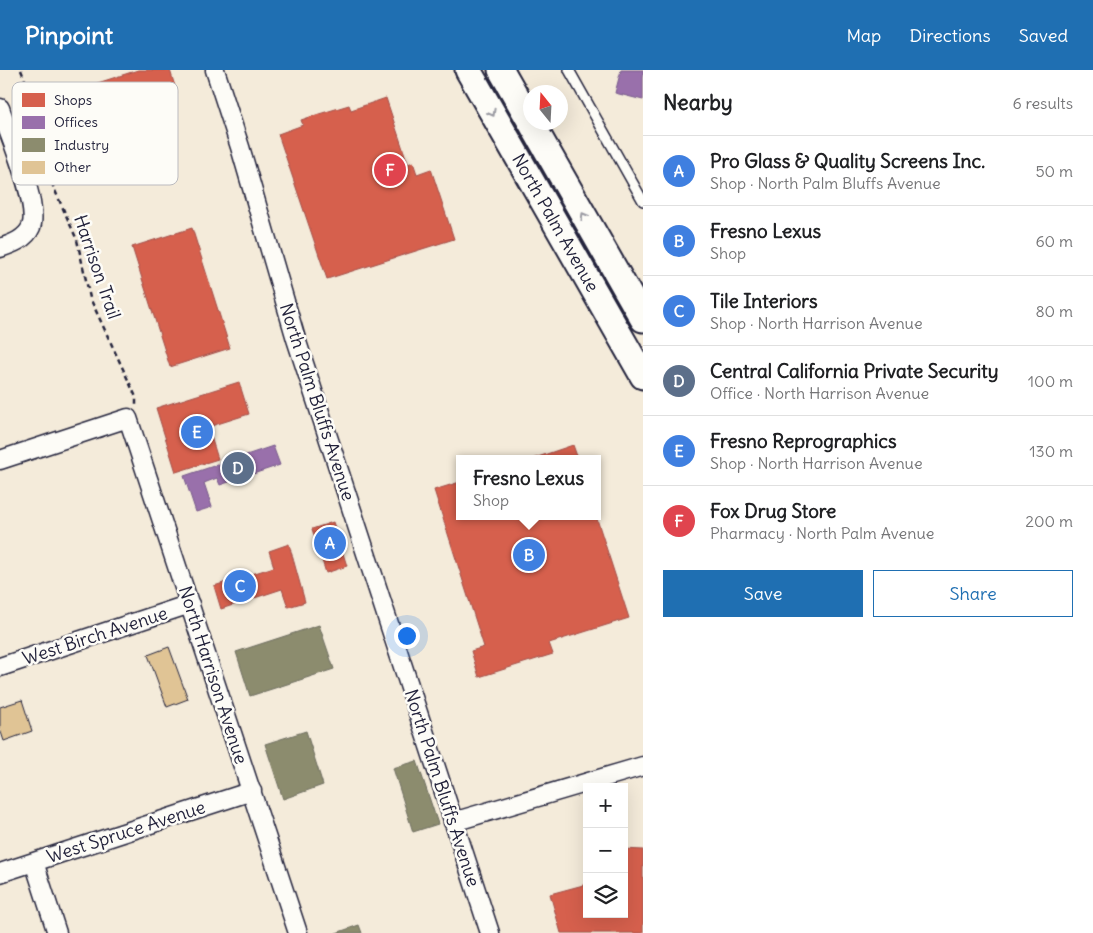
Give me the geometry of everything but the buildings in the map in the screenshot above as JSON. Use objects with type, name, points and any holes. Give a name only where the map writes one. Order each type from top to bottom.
[{"type":"main road","name":"North Palm Avenue","points":[[468,70],[643,376]]},
{"type":"main road","name":"North Palm Avenue","points":[[501,70],[643,319]]},
{"type":"main road","points":[[541,198],[585,248],[643,346]]},
{"type":"street","name":"North Palm Bluffs Avenue","points":[[215,70],[240,146],[298,348],[490,933]]},
{"type":"street","points":[[0,108],[12,143]]},
{"type":"street","points":[[0,248],[22,238],[31,227],[33,213],[26,185]]},
{"type":"street","points":[[0,460],[130,415]]},
{"type":"street","name":"North Harrison Avenue","points":[[130,415],[298,933]]},
{"type":"street","name":"West Birch Avenue","points":[[0,667],[190,604]]},
{"type":"street","points":[[453,822],[643,766]]},
{"type":"street","name":"West Spruce Avenue","points":[[0,873],[252,791]]},
{"type":"street","points":[[34,862],[57,933]]},
{"type":"lane","points":[[569,70],[643,200]]},
{"type":"path","name":"Harrison Trail","points":[[21,70],[26,82]]},
{"type":"path","name":"Harrison Trail","points":[[53,185],[77,240],[90,298],[136,398],[136,404],[130,415]]},
{"type":"place","name":"Fox Drug Store","points":[[390,170]]},
{"type":"place","name":"Fresno Reprographics","points":[[197,432]]},
{"type":"place","name":"Central California Private Security","points":[[238,468]]},
{"type":"place","name":"Pro Glass & Quality Screens Inc.","points":[[330,543]]},
{"type":"place","name":"Fresno Lexus","points":[[529,555]]},
{"type":"place","name":"Tile Interiors","points":[[240,586]]}]
